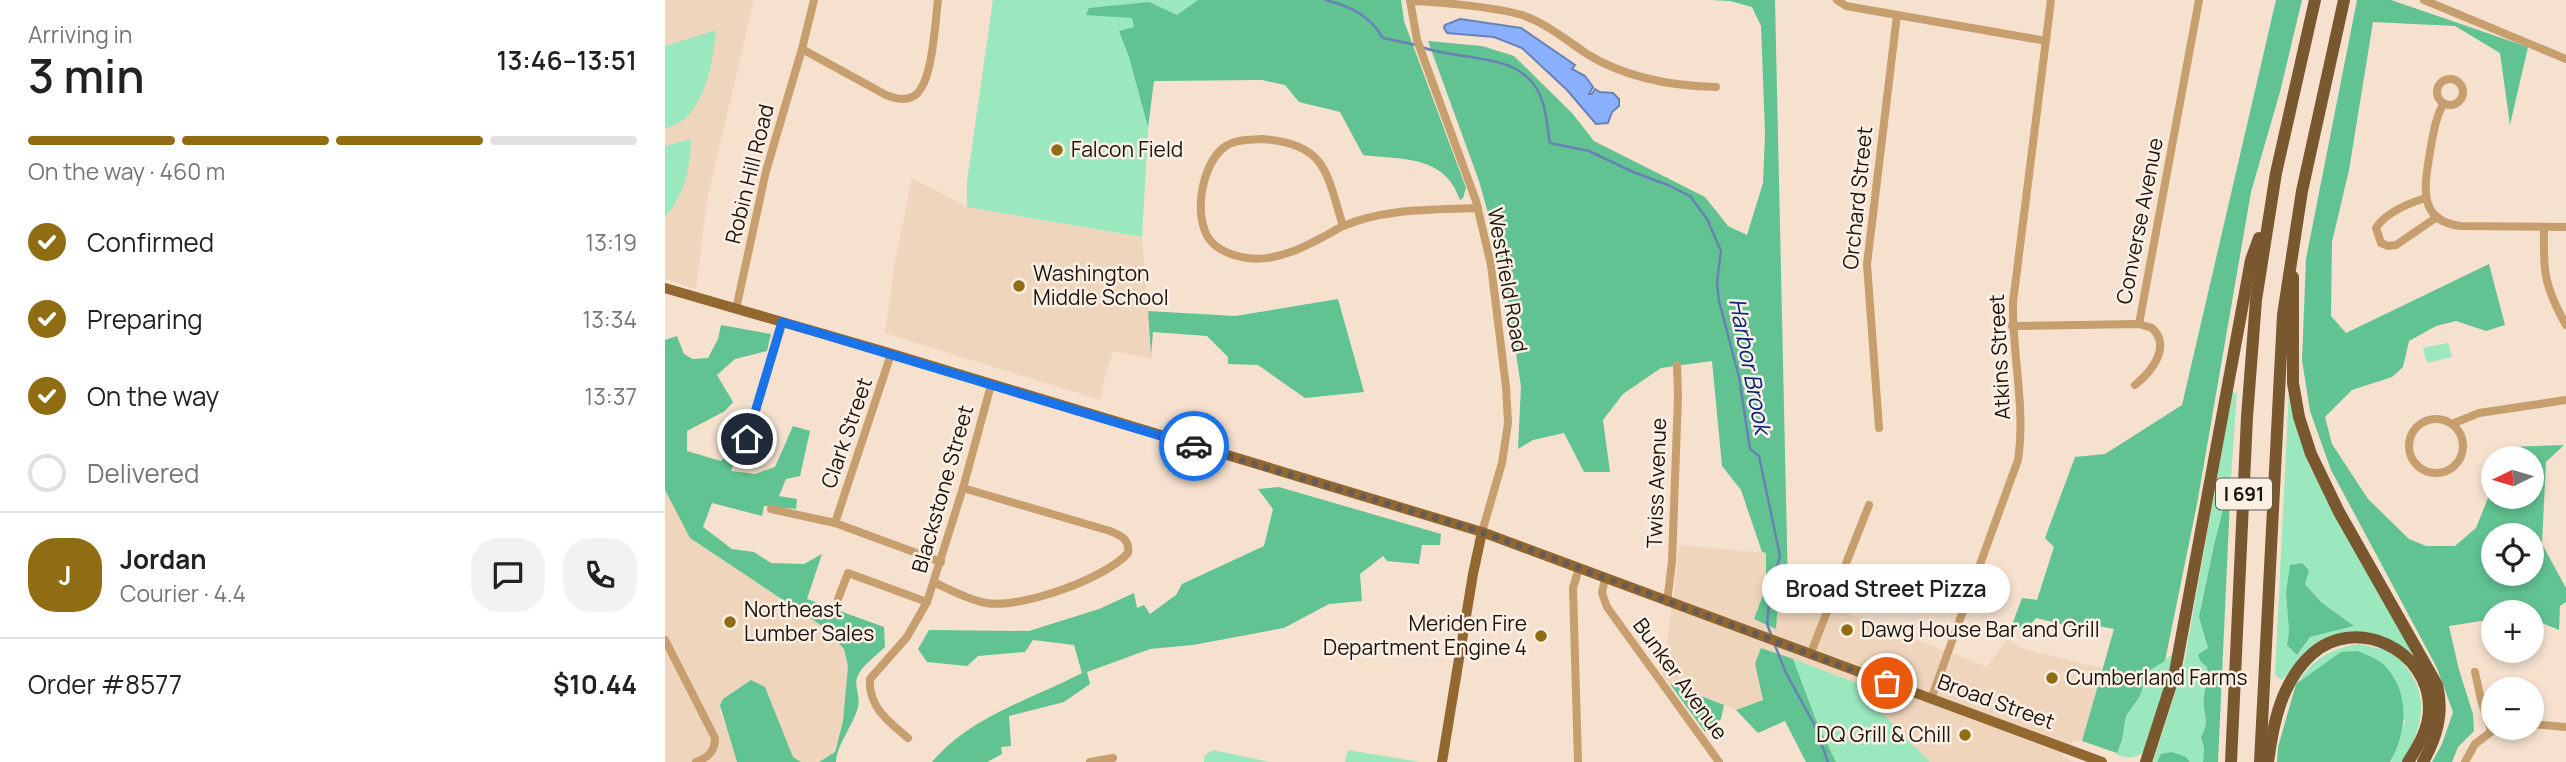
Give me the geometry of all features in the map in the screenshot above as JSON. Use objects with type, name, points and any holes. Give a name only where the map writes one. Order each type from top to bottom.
[{"type":"highway","name":"I 691","points":[[2231,762],[2250,367],[2266,226],[2315,0]]},
{"type":"highway","name":"I 691","points":[[2260,762],[2277,400],[2290,263],[2304,178],[2344,0]]},
{"type":"highway","points":[[2145,762],[2170,693],[2177,665],[2251,260],[2266,226]]},
{"type":"highway","points":[[2290,263],[2294,290],[2293,383],[2308,445],[2334,504],[2437,685],[2439,723],[2423,762]]},
{"type":"highway","points":[[2268,762],[2279,708],[2299,668],[2311,654],[2323,646],[2355,637],[2376,639],[2395,647],[2410,660],[2422,677],[2428,697],[2428,717],[2423,737],[2408,762]]},
{"type":"main road","name":"Broad Street","points":[[665,288],[1482,532],[2102,762]]},
{"type":"main road","points":[[1442,762],[1482,532]]},
{"type":"street","name":"Robin Hill Road","points":[[736,309],[766,171],[814,0]]},
{"type":"street","points":[[802,49],[885,95],[899,99],[914,97],[928,75],[938,0]]},
{"type":"street","points":[[1410,0],[1522,15],[1538,21],[1600,61],[1628,73],[1676,84],[1716,87]]},
{"type":"street","name":"Westfield Road","points":[[1410,0],[1416,36],[1478,208],[1488,248],[1508,416],[1502,463],[1482,532]]},
{"type":"street","name":"Atkins Street","points":[[1931,699],[2018,460],[2021,409],[2013,326],[2015,279],[2051,0]]},
{"type":"street","name":"Converse Avenue","points":[[2013,326],[2139,324],[2199,0]]},
{"type":"street","points":[[2424,0],[2566,59]]},
{"type":"street","points":[[1838,1],[1897,15],[2046,41]]},
{"type":"street","name":"Orchard Street","points":[[1879,428],[1867,264],[1897,15]]},
{"type":"street","points":[[2443,104],[2435,123],[2425,188],[2428,206],[2437,217],[2446,223],[2461,226],[2566,227]]},
{"type":"street","points":[[1343,226],[1326,170],[1317,156],[1301,147],[1282,141],[1243,140],[1226,146],[1214,158],[1206,175],[1200,201],[1201,221],[1209,239],[1224,252],[1249,259],[1277,256],[1302,248],[1366,216],[1478,208]]},
{"type":"street","points":[[2426,198],[2412,202],[2380,222],[2376,228],[2381,243],[2396,245],[2437,217]]},
{"type":"street","points":[[2544,227],[2545,280],[2566,325]]},
{"type":"street","points":[[739,464],[782,322]]},
{"type":"street","points":[[2135,385],[2151,371],[2159,353],[2157,332],[2139,324]]},
{"type":"street","name":"Clark Street","points":[[835,523],[891,354]]},
{"type":"street","name":"Twiss Avenue","points":[[1667,602],[1672,562],[1677,365]]},
{"type":"street","name":"Blackstone Street","points":[[908,738],[876,707],[869,690],[870,679],[907,637],[935,583],[991,385]]},
{"type":"street","points":[[2452,424],[2464,446],[2458,463],[2444,473],[2426,472],[2409,452],[2409,441],[2418,426],[2434,419],[2452,424],[2479,413],[2566,400]]},
{"type":"street","points":[[935,583],[985,603],[1010,603],[1068,587],[1101,571],[1128,553],[1126,541],[1122,536],[1110,531],[963,488]]},
{"type":"street","points":[[1810,654],[1869,505]]},
{"type":"street","points":[[771,509],[835,523],[941,562]]},
{"type":"street","points":[[1578,762],[1573,588],[1579,568]]},
{"type":"street","name":"Blackstone Street","points":[[838,599],[848,573],[927,602]]},
{"type":"street","name":"Bunker Avenue","points":[[1605,578],[1602,593],[1607,607],[1719,762]]},
{"type":"street","points":[[665,640],[715,738],[715,747],[710,754],[697,762]]},
{"type":"street","points":[[2475,672],[2481,700]]},
{"type":"street","points":[[2544,725],[2566,727]]},
{"type":"street","points":[[2465,762],[2475,744],[2481,739]]},
{"type":"street","points":[[1090,762],[1113,758]]},
{"type":"shaded area","points":[[665,0],[754,0],[707,200],[696,289],[665,279]]},
{"type":"shaded area","name":"Washington Middle School","points":[[912,178],[967,207],[1142,237],[1152,359],[1114,351],[1106,371],[1100,400],[885,333],[895,261]]},
{"type":"shaded area","points":[[665,490],[690,538],[822,626],[844,649],[848,666],[843,721],[834,752],[819,762],[801,762],[793,757],[765,687],[720,711],[732,740],[737,762],[665,762]]},
{"type":"shaded area","points":[[1679,545],[1787,555],[1788,590],[1987,667],[2007,639],[2023,649],[2102,668],[2082,741],[2073,741],[2062,757],[2074,762],[1930,762],[1881,712],[1875,690],[1762,648],[1755,664],[1763,701],[1736,710],[1670,684],[1662,675]]},
{"type":"green space","name":"Falcon Field","points":[[993,0],[1401,0],[1404,21],[1341,99],[1154,29],[1142,237],[967,207],[967,182]]},
{"type":"green space","points":[[1198,0],[1401,0],[1404,21],[1466,188],[1463,198],[1460,200],[1453,185],[1433,167],[1421,162],[1363,155],[1340,112],[1299,102],[1285,85],[1262,80],[1154,81],[1148,127],[1119,31],[1134,27],[1132,18],[1086,15],[1089,8],[1149,2],[1177,15]]},
{"type":"green space","points":[[1711,0],[1775,0],[1788,589],[1779,589],[1776,629],[1754,619],[1766,587],[1766,553],[1762,552],[1741,490],[1722,466],[1712,361],[1661,368],[1623,394],[1603,420],[1610,472],[1584,472],[1564,433],[1533,440],[1518,449],[1521,387],[1503,266],[1479,181],[1428,41],[1482,46],[1514,56],[1572,113],[1594,141],[1705,197],[1728,226],[1747,235],[1763,183],[1765,134],[1761,26],[1752,7],[1730,1]]},
{"type":"green space","points":[[2276,0],[2302,0],[2280,92],[2251,192],[2197,504],[2165,661],[2148,671],[2140,696],[2126,716],[2117,753],[2082,741],[2114,629],[2083,623],[2081,629],[2036,618],[2030,625],[2010,630],[2022,598],[2037,600],[2054,547],[2045,538],[2075,457],[2105,454],[2182,405]]},
{"type":"green space","points":[[2357,0],[2391,0],[2528,47],[2510,125],[2500,53],[2455,26],[2373,22],[2349,170],[2332,242],[2331,316],[2346,333],[2489,264],[2505,325],[2486,331],[2456,321],[2436,326],[2409,341],[2403,367],[2392,377],[2352,390],[2325,417],[2332,444],[2368,499],[2409,539],[2426,546],[2455,546],[2476,528],[2484,509],[2544,509],[2543,523],[2481,523],[2481,586],[2544,586],[2544,548],[2566,588],[2566,602],[2560,606],[2559,630],[2544,624],[2544,600],[2481,600],[2481,621],[2449,626],[2473,714],[2474,731],[2458,747],[2452,762],[2432,762],[2442,744],[2453,712],[2437,668],[2331,470],[2310,411],[2302,360],[2306,259]]},
{"type":"green space","points":[[716,30],[709,74],[697,103],[678,123],[665,128],[665,46]]},
{"type":"green space","points":[[691,139],[682,190],[665,217],[665,146]]},
{"type":"green space","points":[[1338,299],[1364,392],[1305,398],[1258,365],[1228,364],[1228,357],[1207,336],[1153,332],[1151,355],[1148,311],[1235,316]]},
{"type":"green space","points":[[721,325],[771,334],[767,351],[735,359],[717,375],[733,402],[725,411],[687,431],[687,451],[721,461],[735,447],[736,457],[731,471],[755,474],[775,467],[793,426],[810,431],[800,476],[786,479],[779,496],[797,499],[796,509],[764,506],[762,516],[712,503],[703,527],[732,549],[754,552],[771,563],[804,564],[822,554],[807,599],[884,627],[885,647],[858,675],[858,707],[836,762],[819,762],[835,752],[843,721],[848,666],[844,649],[822,626],[690,538],[665,490],[665,340],[677,336],[684,354],[693,359],[708,358],[718,339]]},
{"type":"green space","points":[[2448,343],[2452,357],[2427,363],[2423,348]]},
{"type":"green space","points":[[2289,390],[2308,463],[2413,649],[2409,654],[2398,644],[2373,636],[2307,651],[2282,680],[2275,675]],"holes":[[[2305,584],[2322,603],[2353,626],[2310,637],[2298,654],[2287,645],[2289,632],[2286,593]]]},
{"type":"green space","points":[[2232,392],[2237,393],[2231,478],[2199,617],[2209,648],[2201,662],[2207,667],[2204,693],[2205,726],[2201,737],[2204,748],[2203,762],[2190,762],[2186,757],[2153,762],[2184,664]]},
{"type":"green space","points":[[2564,445],[2546,462],[2545,482],[2545,446],[2536,446]]},
{"type":"green space","points":[[2231,478],[2218,762],[2203,762],[2204,748],[2201,737],[2205,726],[2204,693],[2207,667],[2198,655],[2208,648],[2199,617]]},
{"type":"green space","points":[[1279,487],[1441,534],[1440,545],[1422,545],[1419,564],[1387,561],[1383,556],[1360,574],[1362,601],[1329,604],[1284,628],[1193,645],[1150,649],[1087,672],[1090,684],[1064,702],[1009,716],[1011,746],[1001,747],[1002,754],[987,762],[932,762],[965,732],[983,721],[1082,673],[1074,645],[1033,640],[1025,652],[978,656],[967,666],[927,662],[918,649],[929,630],[1029,631],[1099,609],[1134,593],[1137,608],[1144,605],[1150,614],[1176,595],[1182,584],[1264,546],[1273,509],[1258,489]]},
{"type":"green space","points":[[2302,563],[2309,570],[2305,584],[2322,603],[2354,626],[2310,637],[2297,655],[2287,645],[2289,632],[2286,593],[2290,565]]},
{"type":"green space","points":[[2358,644],[2392,654],[2404,664],[2416,683],[2420,694],[2420,716],[2404,762],[2391,762],[2405,721],[2342,652],[2296,684],[2322,657],[2337,649]]},
{"type":"green space","points":[[1761,648],[1793,659],[1818,725],[1836,762],[1806,762],[1785,721],[1758,733],[1736,710],[1763,700],[1755,664]]},
{"type":"green space","points":[[2358,651],[2383,664],[2392,674],[2402,698],[2403,724],[2390,762],[2277,762],[2278,747],[2296,684],[2341,652]]},
{"type":"green space","points":[[2176,652],[2145,751],[2131,757],[2116,754],[2122,740],[2126,716],[2140,696],[2148,671]]},
{"type":"green space","points":[[1793,659],[1875,690],[1881,712],[1930,762],[1836,762],[1818,725]]},
{"type":"green space","points":[[751,680],[765,687],[793,757],[801,762],[737,762],[720,705],[723,699]]},
{"type":"green space","points":[[1670,684],[1724,705],[1721,719],[1705,732]]},
{"type":"green space","points":[[1213,750],[1270,762],[1204,762],[1204,756]]},
{"type":"green space","points":[[1348,750],[1420,762],[1345,762]]},
{"type":"green space","points":[[2172,752],[2186,757],[2190,762],[2157,762],[2161,754]]},
{"type":"water","points":[[1460,19],[1521,28],[1575,65],[1572,69],[1585,76],[1593,87],[1589,94],[1595,89],[1613,93],[1619,99],[1619,106],[1612,112],[1608,123],[1596,124],[1567,90],[1522,48],[1494,37],[1447,33],[1445,25]]},
{"type":"waterway","name":"Harbor Brook","points":[[1326,0],[1359,13],[1372,23],[1383,38],[1416,45]]},
{"type":"waterway","name":"Harbor Brook","points":[[1422,47],[1488,60],[1518,71],[1531,81],[1540,95],[1550,143],[1589,151],[1668,185],[1690,196],[1707,219],[1721,251],[1717,282],[1719,301],[1739,377],[1750,449],[1759,456],[1780,556],[1771,585],[1767,624],[1772,637]]},
{"type":"waterway","name":"Harbor Brook","points":[[1774,643],[1786,673],[1815,726],[1828,762]]},
{"type":"way so far","points":[[1194,446],[1482,532],[1887,683]]},
{"type":"place","name":"Falcon Field","points":[[1057,150]]},
{"type":"place","name":"Washington Middle School","points":[[1019,286]]},
{"type":"place","name":"Northeast Lumber Sales","points":[[730,622]]},
{"type":"place","name":"Dawg House Bar and Grill","points":[[1847,630]]},
{"type":"place","name":"Meriden Fire Department Engine 4","points":[[1541,636]]},
{"type":"place","name":"Cumberland Farms","points":[[2052,678]]},
{"type":"place","name":"Broad Street Pizza","points":[[1887,683]]},
{"type":"place","name":"DQ Grill & Chill","points":[[1965,735]]},
{"type":"route","points":[[747,439],[782,322],[1194,446]]}]
